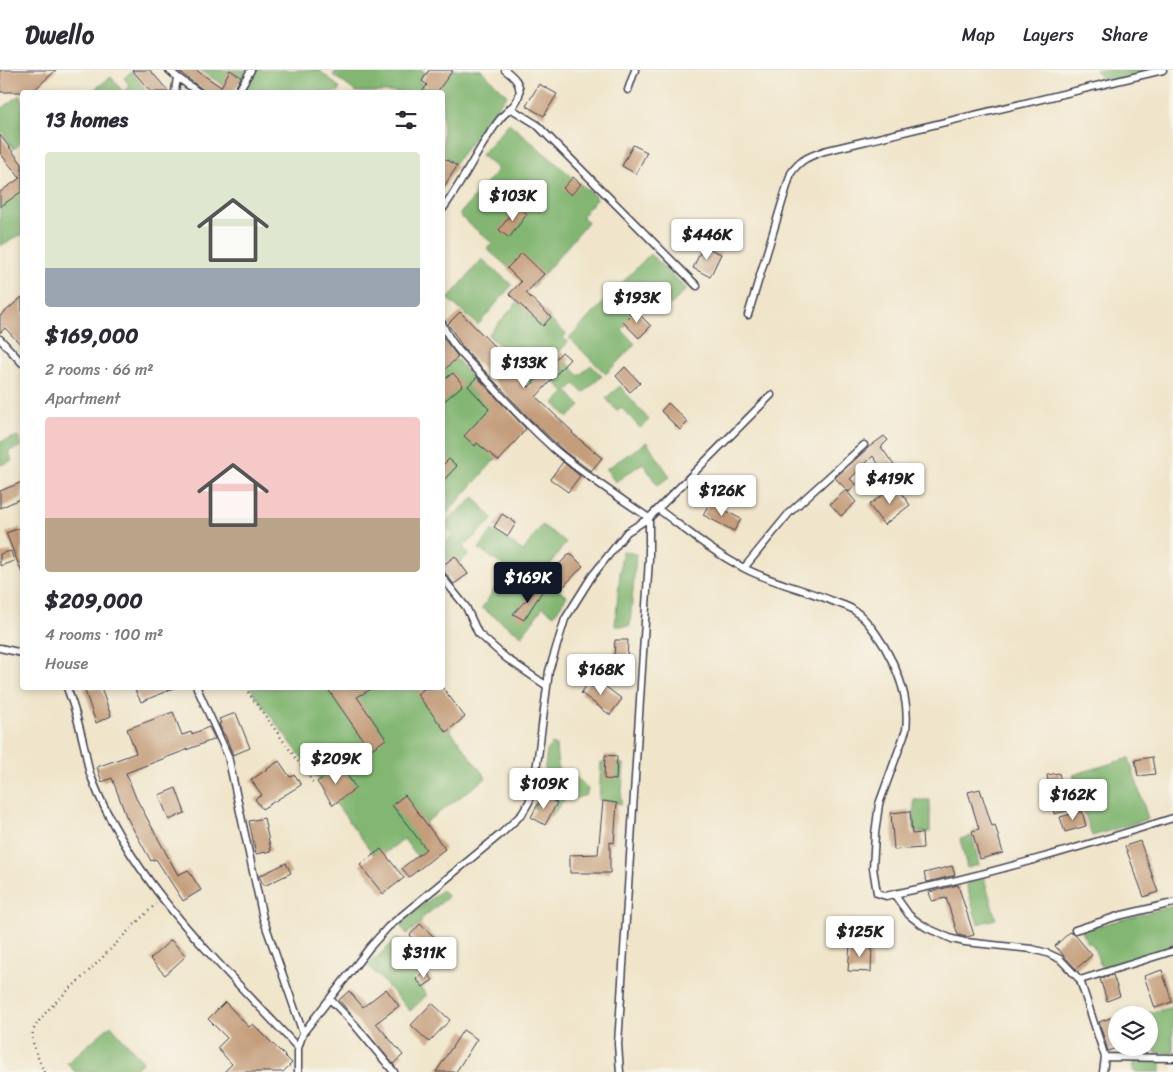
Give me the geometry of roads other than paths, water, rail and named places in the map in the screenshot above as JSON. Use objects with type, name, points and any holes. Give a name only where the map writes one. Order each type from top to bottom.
[{"type":"lane","points":[[169,70],[195,90]]},
{"type":"lane","points":[[239,90],[251,70]]},
{"type":"lane","points":[[445,206],[455,194],[476,155],[500,118],[517,102],[520,93],[518,83],[505,70]]},
{"type":"lane","points":[[628,90],[635,70]]},
{"type":"lane","points":[[748,314],[791,173],[798,163],[807,157],[824,151],[1164,70]]},
{"type":"lane","points":[[175,90],[177,77]]},
{"type":"lane","points":[[510,108],[536,124],[697,286]]},
{"type":"lane","points":[[445,330],[459,350],[512,408],[554,448],[587,475],[649,518]]},
{"type":"lane","points":[[0,339],[20,361]]},
{"type":"lane","points":[[298,1072],[298,1048],[304,1033],[370,947],[388,927],[502,833],[522,814],[529,802],[534,784],[547,686],[560,632],[570,609],[592,576],[627,532],[649,518],[771,395]]},
{"type":"lane","points":[[744,568],[790,512],[864,445]]},
{"type":"lane","points":[[658,509],[719,553],[744,568],[770,579],[809,591],[853,610],[868,624],[887,650],[904,694],[907,717],[906,730],[878,804],[873,868],[877,893],[886,896],[990,871],[1089,844],[1173,818]]},
{"type":"lane","points":[[620,1072],[618,1044],[649,559],[649,518]]},
{"type":"lane","points":[[445,580],[466,607],[478,633],[506,658],[547,686]]},
{"type":"lane","points":[[0,648],[20,653]]},
{"type":"lane","points":[[68,690],[74,707],[92,778],[117,831],[142,871],[196,937],[298,1048]]},
{"type":"lane","points":[[198,690],[228,756],[264,918],[304,1033]]},
{"type":"lane","points":[[894,894],[909,915],[927,928],[958,941],[1032,949],[1060,959],[1080,980],[1104,1057],[1103,1072]]},
{"type":"lane","points":[[1075,930],[1118,916],[1173,903]]},
{"type":"lane","points":[[1080,980],[1173,951]]},
{"type":"lane","points":[[330,999],[354,1024],[394,1072]]},
{"type":"lane","points":[[1104,1057],[1173,1058]]}]
